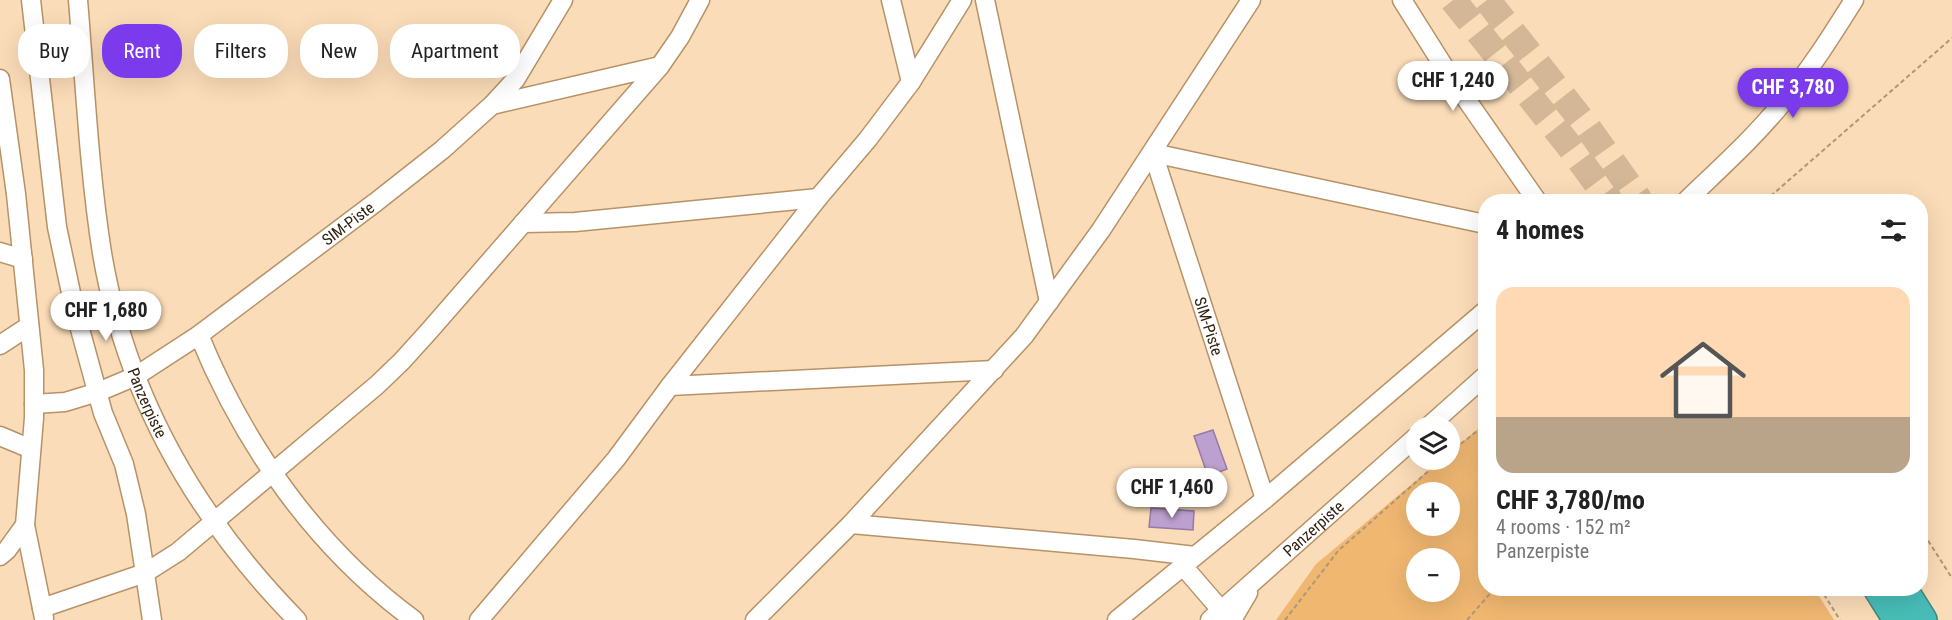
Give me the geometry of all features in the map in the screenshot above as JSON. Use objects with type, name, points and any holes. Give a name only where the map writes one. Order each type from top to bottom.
[{"type":"highway","points":[[1882,596],[1897,620]]},
{"type":"highway","points":[[1908,596],[1923,620]]},
{"type":"street","points":[[31,0],[57,227],[74,307],[98,392],[124,464],[136,514],[152,620]]},
{"type":"street","name":"Panzerpiste","points":[[78,0],[102,254],[119,324],[136,376],[175,462],[213,522],[263,584],[297,620]]},
{"type":"street","name":"SIM-Piste","points":[[34,404],[65,402],[98,392],[136,376],[198,335],[376,202],[442,150],[492,105],[515,80],[563,0]]},
{"type":"street","points":[[0,79],[16,194],[34,370],[34,404],[25,525],[44,614],[145,573],[178,552],[273,474],[402,361],[660,66],[680,37],[700,0]]},
{"type":"street","points":[[891,0],[911,82]]},
{"type":"street","points":[[479,620],[616,459],[670,386],[818,198],[868,140],[911,82],[962,0]]},
{"type":"street","points":[[985,0],[1049,302]]},
{"type":"street","points":[[755,620],[851,524],[1024,336],[1101,231],[1251,0]]},
{"type":"street","points":[[1402,0],[1448,73],[1532,194]]},
{"type":"street","points":[[1693,194],[1749,141],[1782,104],[1810,68],[1854,0]]},
{"type":"street","name":"SIM-Piste","points":[[492,105],[660,66]]},
{"type":"street","points":[[1153,153],[1478,223]]},
{"type":"street","name":"SIM-Piste","points":[[1153,153],[1265,499]]},
{"type":"street","points":[[522,223],[575,222],[818,198]]},
{"type":"street","points":[[0,252],[23,259]]},
{"type":"street","points":[[1117,620],[1265,499],[1478,317]]},
{"type":"street","points":[[0,345],[29,326]]},
{"type":"street","points":[[198,335],[216,377],[273,474],[324,540],[361,577],[414,620]]},
{"type":"street","points":[[670,386],[994,370]]},
{"type":"street","points":[[1440,416],[1478,382]]},
{"type":"street","points":[[0,436],[31,449]]},
{"type":"street","name":"Panzerpiste","points":[[1221,617],[1258,577],[1406,446]]},
{"type":"street","points":[[851,524],[1134,549],[1189,561],[1221,617]]},
{"type":"street","points":[[0,556],[25,525]]},
{"type":"path","points":[[1773,194],[1952,38]]},
{"type":"path","points":[[1460,444],[1478,430]]},
{"type":"path","points":[[1285,620],[1338,551],[1430,470]]},
{"type":"path","points":[[1928,540],[1952,578]]},
{"type":"path","points":[[1467,620],[1488,596]]},
{"type":"path","points":[[1825,596],[1840,620]]},
{"type":"shaded area","points":[[1478,429],[1478,596],[1819,596],[1834,620],[1276,620],[1316,564],[1406,489],[1406,536],[1460,536],[1460,482],[1414,482],[1429,470],[1460,470],[1460,444]]},
{"type":"building","points":[[1213,430],[1227,469],[1208,476],[1194,436]]},
{"type":"building","points":[[1151,508],[1194,511],[1193,530],[1149,527]]},
{"type":"tunnel","points":[[1453,0],[1605,194]]},
{"type":"tunnel","points":[[1487,0],[1588,128],[1635,194]]}]
